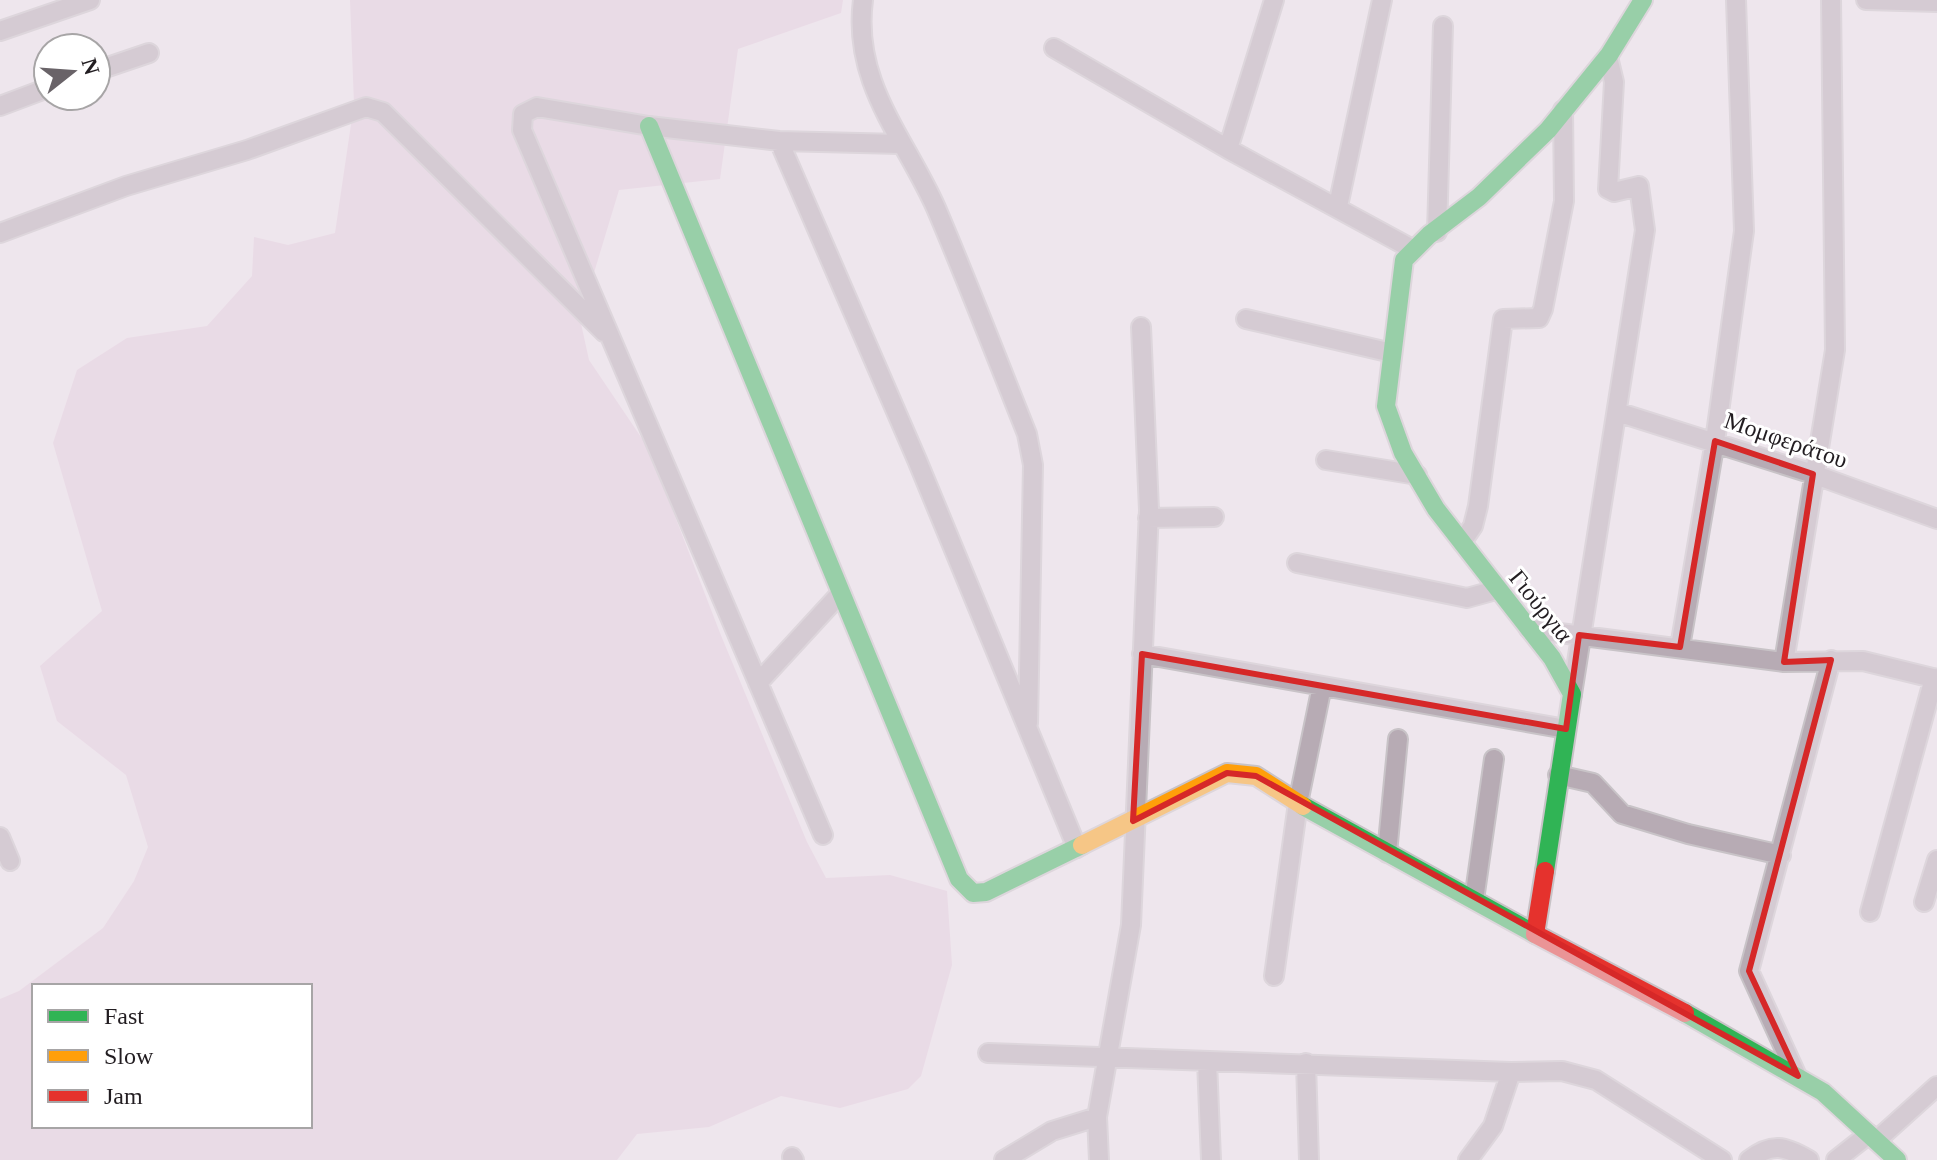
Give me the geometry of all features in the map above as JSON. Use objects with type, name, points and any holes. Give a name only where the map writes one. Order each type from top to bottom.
[{"type":"street","points":[[0,31],[90,0]]},
{"type":"street","points":[[863,0],[859,30],[882,112],[934,206],[1027,434],[1033,465],[1028,729]]},
{"type":"street","points":[[1228,149],[1274,0]]},
{"type":"street","points":[[1338,206],[1382,0]]},
{"type":"street","points":[[1054,48],[1228,149],[1338,206],[1412,249],[1437,232],[1534,146],[1608,57],[1643,0]]},
{"type":"street","points":[[1680,647],[1715,441],[1744,231],[1736,0]]},
{"type":"street","points":[[1784,662],[1835,350],[1831,0]]},
{"type":"street","points":[[1869,0],[1937,2]]},
{"type":"street","points":[[1437,232],[1443,26]]},
{"type":"street","points":[[112,66],[149,53]]},
{"type":"street","points":[[1535,934],[1579,635],[1645,230],[1639,186],[1614,192],[1608,189],[1606,183],[1614,82],[1608,57]]},
{"type":"street","points":[[0,106],[32,94]]},
{"type":"street","points":[[0,233],[126,186],[247,150],[366,107],[383,112],[613,341]]},
{"type":"street","points":[[823,835],[522,130],[523,114],[537,107],[649,126],[779,141],[900,144]]},
{"type":"street","points":[[1462,542],[1473,526],[1478,506],[1503,319],[1539,318],[1543,309],[1564,201],[1563,110]]},
{"type":"street","points":[[649,126],[839,595],[959,879],[973,893],[986,892],[1227,773],[1256,776],[1387,853],[1750,1047],[1823,1092],[1897,1160]]},
{"type":"street","points":[[779,141],[917,460],[1077,848]]},
{"type":"street","name":"Γιούργια","points":[[1412,249],[1404,260],[1386,406],[1389,427],[1417,475],[1496,590],[1563,671],[1572,694]]},
{"type":"street","points":[[1246,319],[1392,353]]},
{"type":"street","points":[[1099,1160],[1097,1117],[1131,925],[1148,518],[1141,327]]},
{"type":"street","name":"Μομφεράτου","points":[[1617,412],[1715,441],[1937,519]]},
{"type":"street","points":[[1326,460],[1417,475]]},
{"type":"street","points":[[1148,518],[1214,517]]},
{"type":"street","points":[[1297,563],[1467,598],[1496,590]]},
{"type":"street","points":[[758,683],[839,595]]},
{"type":"street","points":[[1529,629],[1784,662],[1863,661],[1935,679],[1870,912]]},
{"type":"street","points":[[1142,654],[1566,729]]},
{"type":"street","points":[[1798,1076],[1749,971],[1831,660]]},
{"type":"street","points":[[1274,976],[1298,803],[1322,686]]},
{"type":"street","points":[[1387,853],[1398,739]]},
{"type":"street","points":[[1474,900],[1494,759]]},
{"type":"street","points":[[1558,775],[1593,783],[1622,814],[1688,834],[1781,855]]},
{"type":"street","points":[[0,837],[10,861]]},
{"type":"street","points":[[1924,902],[1937,860]]},
{"type":"street","points":[[988,1053],[1511,1072],[1562,1071],[1596,1080],[1722,1160]]},
{"type":"street","points":[[1207,1061],[1211,1160]]},
{"type":"street","points":[[1306,1063],[1309,1160]]},
{"type":"street","points":[[1468,1160],[1493,1126],[1511,1072]]},
{"type":"street","points":[[1836,1160],[1873,1137],[1937,1086]]},
{"type":"street","points":[[1004,1160],[1052,1131],[1097,1117]]},
{"type":"street","points":[[1749,1160],[1773,1146],[1788,1147],[1809,1160]]},
{"type":"highlighted area","points":[[1715,441],[1813,474],[1784,662],[1831,660],[1749,971],[1798,1076],[1256,776],[1227,773],[1133,821],[1142,654],[1566,729],[1579,635],[1680,647]]},
{"type":"shaded area","points":[[350,0],[843,0],[841,13],[738,49],[720,179],[619,190],[580,319],[589,360],[649,449],[720,633],[807,842],[826,878],[890,875],[947,891],[952,965],[921,1076],[908,1089],[840,1108],[781,1096],[709,1127],[637,1134],[617,1160],[0,1160],[0,999],[19,991],[103,928],[134,881],[148,847],[126,775],[57,721],[40,666],[102,611],[53,443],[77,370],[127,338],[207,326],[252,276],[254,237],[288,245],[335,233],[354,104]]},
{"type":"traffic: fast","points":[[1545,871],[1572,694],[1552,658],[1436,509],[1403,453],[1386,406],[1404,260],[1429,235],[1479,197],[1548,130],[1609,55],[1643,0]]},
{"type":"traffic: fast","points":[[649,126],[959,879],[973,893],[986,892],[1082,845]]},
{"type":"traffic: fast","points":[[1303,806],[1535,934]]},
{"type":"traffic: fast","points":[[1685,1013],[1823,1092],[1897,1160]]},
{"type":"traffic: slow","points":[[1082,845],[1227,773],[1256,776],[1303,806]]},
{"type":"traffic: jam","points":[[1545,871],[1535,934],[1685,1013]]}]
